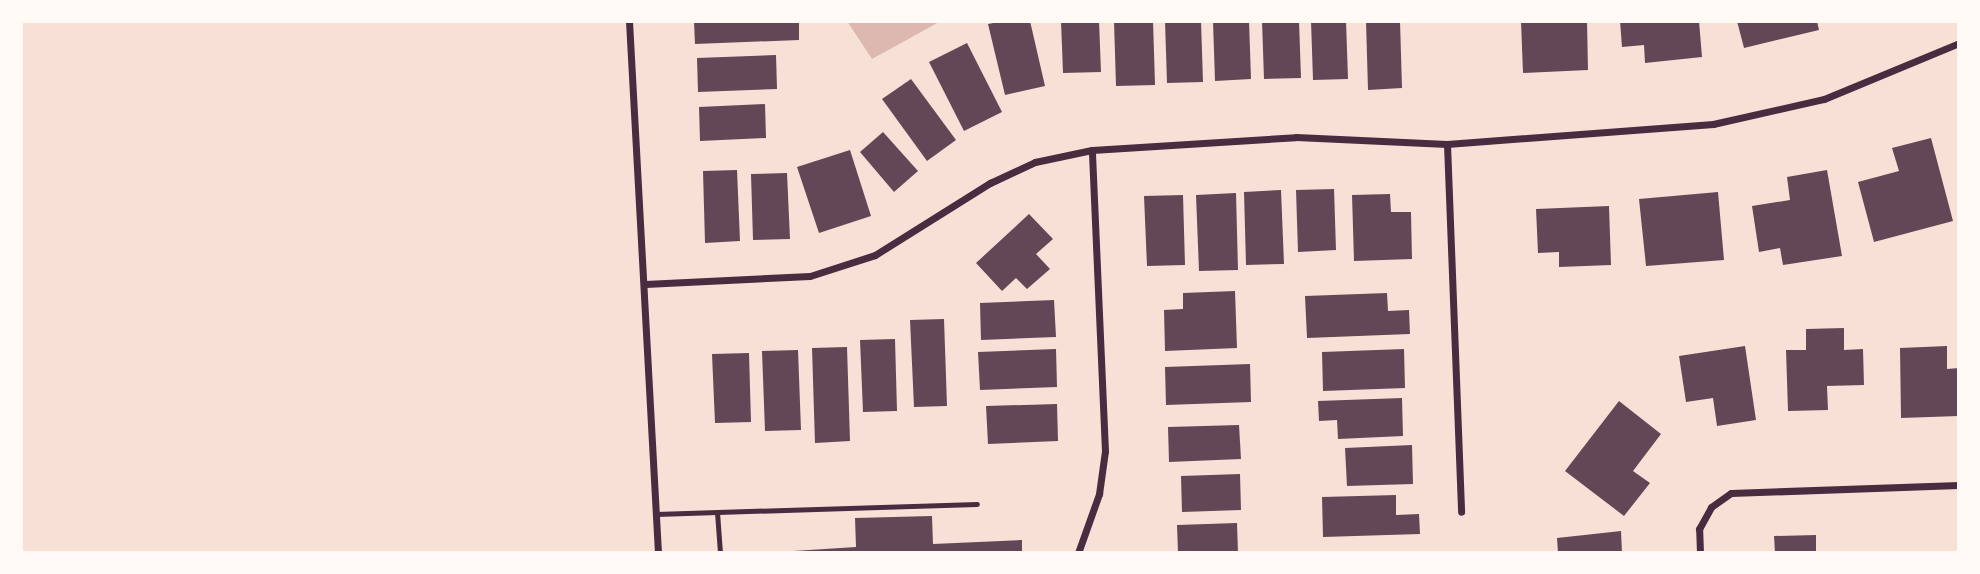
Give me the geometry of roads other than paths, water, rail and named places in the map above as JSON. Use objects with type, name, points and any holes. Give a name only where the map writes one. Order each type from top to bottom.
[{"type":"street","points":[[629,21],[658,553]]},
{"type":"street","points":[[645,284],[810,276],[875,254],[990,183],[1035,162],[1092,150],[1296,137],[1447,144],[1713,124],[1824,99],[1959,43]]},
{"type":"street","points":[[1447,144],[1461,512]]},
{"type":"street","points":[[1078,553],[1099,494],[1105,451],[1092,150]]},
{"type":"street","points":[[1700,553],[1699,529],[1711,507],[1731,493],[1959,485]]},
{"type":"lane","points":[[656,514],[977,504]]},
{"type":"lane","points":[[717,512],[720,553]]}]
